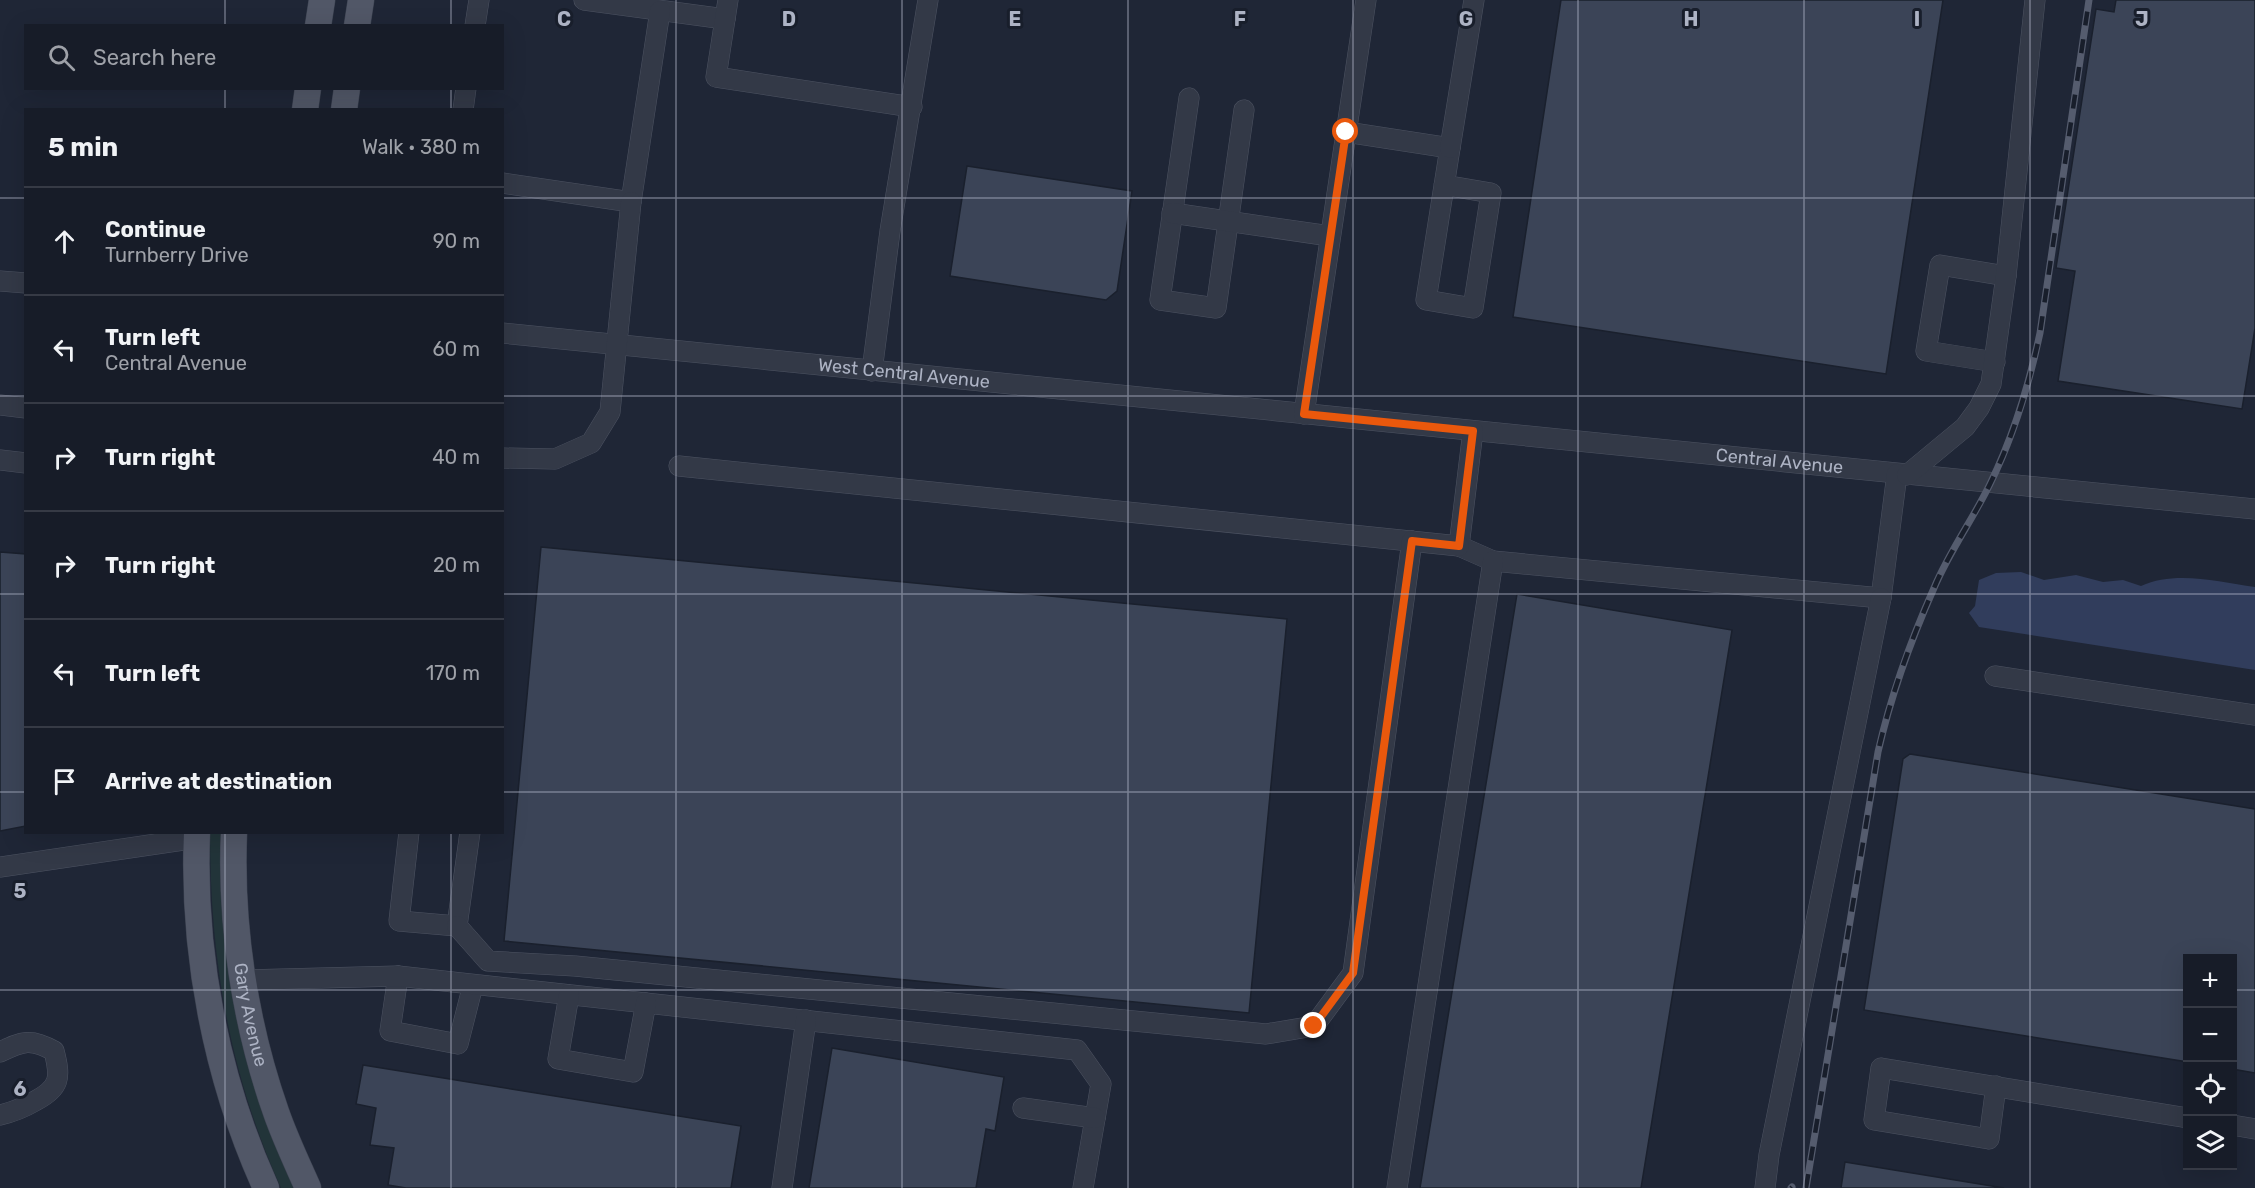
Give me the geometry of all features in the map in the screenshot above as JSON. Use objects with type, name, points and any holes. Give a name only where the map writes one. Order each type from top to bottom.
[{"type":"main road","points":[[318,24],[322,0]]},
{"type":"main road","points":[[305,108],[308,90]]},
{"type":"main road","points":[[344,108],[347,90]]},
{"type":"main road","name":"Gary Avenue","points":[[234,834],[235,903],[243,980],[256,1041],[276,1112],[308,1188]]},
{"type":"main road","points":[[197,835],[199,931],[210,1006],[218,1045],[237,1111],[267,1188]]},
{"type":"street","points":[[476,24],[479,0]]},
{"type":"street","points":[[584,0],[660,11],[726,10],[716,77],[912,107]]},
{"type":"street","points":[[872,371],[890,231],[928,0]]},
{"type":"street","points":[[1304,414],[1365,0]]},
{"type":"street","points":[[1444,185],[1491,193],[1473,308],[1426,300],[1444,185],[1474,0]]},
{"type":"street","points":[[1765,1188],[1769,1155],[1881,598],[1902,474],[1965,427],[1979,408],[1991,384],[2006,276],[2035,0]]},
{"type":"street","points":[[504,458],[555,459],[591,443],[610,412],[631,202],[660,11]]},
{"type":"street","points":[[463,108],[466,90]]},
{"type":"street","points":[[1189,98],[1160,300],[1216,308],[1244,110]]},
{"type":"street","points":[[1346,132],[1450,148]]},
{"type":"street","points":[[504,183],[631,202]]},
{"type":"street","points":[[1173,213],[1330,236]]},
{"type":"street","points":[[1995,362],[1926,351],[1940,265],[2006,276]]},
{"type":"street","points":[[0,281],[24,284]]},
{"type":"street","name":"West Central Avenue","points":[[504,333],[1304,414]]},
{"type":"street","points":[[0,405],[24,408]]},
{"type":"street","name":"Central Avenue","points":[[1304,414],[2255,509]]},
{"type":"street","points":[[1459,546],[1473,431]]},
{"type":"street","points":[[0,460],[24,463]]},
{"type":"street","points":[[679,466],[1459,546],[1493,561],[1881,598]]},
{"type":"street","points":[[409,834],[399,921],[457,926],[488,961],[587,967],[1266,1034],[1314,1026],[1353,973],[1412,541]]},
{"type":"street","points":[[1396,1188],[1493,561]]},
{"type":"street","points":[[1995,676],[2255,715]]},
{"type":"street","points":[[457,926],[470,834]]},
{"type":"street","points":[[0,867],[197,835]]},
{"type":"street","points":[[243,980],[398,976],[1077,1050],[1101,1084],[1083,1188]]},
{"type":"street","points":[[398,976],[390,1031],[458,1044],[473,985]]},
{"type":"street","points":[[569,995],[558,1059],[633,1072],[646,1003]]},
{"type":"street","points":[[782,1188],[806,1020]]},
{"type":"street","points":[[0,1052],[20,1042],[39,1043],[54,1051],[58,1070],[57,1082],[51,1093],[15,1112],[0,1115]]},
{"type":"street","points":[[1995,1086],[1989,1139],[1874,1120],[1881,1068],[1995,1086],[2183,1117]]},
{"type":"street","points":[[1023,1107],[1095,1118]]},
{"type":"street","points":[[2237,1126],[2255,1129]]},
{"type":"shaded area","points":[[210,834],[222,834],[251,1074],[274,1143],[294,1188],[281,1188],[263,1145],[236,1058],[219,970],[211,880]]},
{"type":"water","points":[[2021,572],[2044,580],[2076,575],[2103,582],[2123,580],[2141,586],[2154,581],[2183,578],[2255,587],[2255,670],[1979,627],[1969,613],[1975,606],[1979,580],[1996,573]]},
{"type":"building","points":[[1561,0],[1943,0],[1886,374],[1513,317]]},
{"type":"building","points":[[2116,0],[2255,0],[2255,328],[2242,409],[2058,381],[2075,271],[2056,268],[2096,9],[2114,12]]},
{"type":"building","points":[[967,166],[1132,191],[1117,291],[1106,300],[950,276]]},
{"type":"building","points":[[541,547],[1287,619],[1249,1013],[504,941]]},
{"type":"building","points":[[0,552],[24,554],[24,826],[0,831]]},
{"type":"building","points":[[1517,594],[1732,630],[1641,1188],[1420,1188]]},
{"type":"building","points":[[1910,754],[2255,809],[2255,1073],[2237,1070],[2237,954],[2183,954],[2183,1061],[1864,1010],[1903,759]]},
{"type":"building","points":[[832,1048],[1004,1077],[995,1131],[986,1129],[976,1188],[809,1188]]},
{"type":"building","points":[[363,1065],[741,1126],[731,1188],[406,1188],[388,1185],[394,1148],[370,1145],[376,1108],[356,1104]]},
{"type":"building","points":[[1845,1162],[2004,1188],[1841,1188]]},
{"type":"railway","points":[[1806,1188],[1883,731],[1917,628],[1940,575],[1999,466],[2026,391],[2040,333],[2089,0]]},
{"type":"route","points":[[1314,1026],[1353,973],[1412,541],[1459,546],[1473,431],[1304,414],[1346,132]]}]
